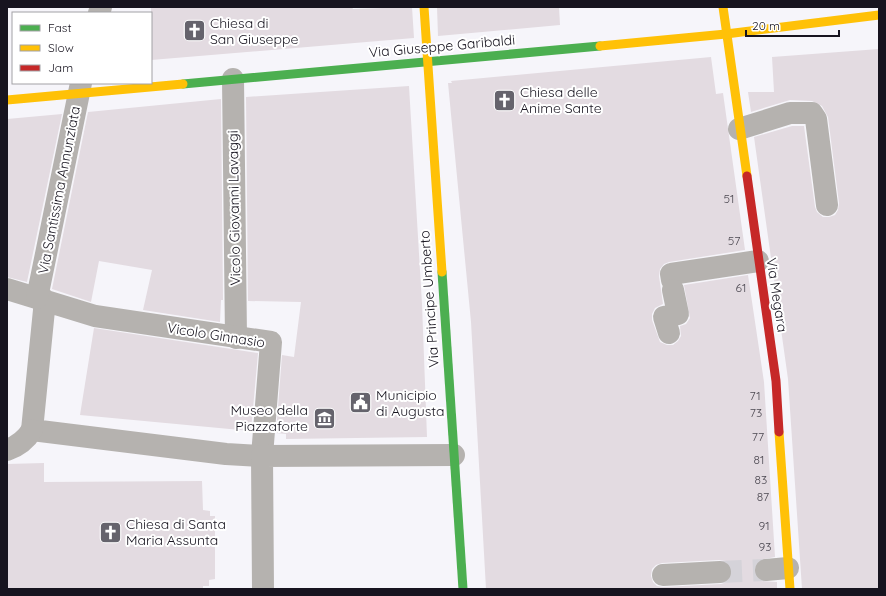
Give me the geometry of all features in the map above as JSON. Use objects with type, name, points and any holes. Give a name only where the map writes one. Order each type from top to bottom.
[{"type":"street","name":"Via Principe Umberto","points":[[424,7],[463,589]]},
{"type":"street","name":"Via Megara","points":[[723,7],[739,129],[776,381],[789,579]]},
{"type":"street","name":"Via Giuseppe Garibaldi","points":[[152,83],[233,78],[726,34],[879,15]]},
{"type":"street","name":"Vicolo Giovanni Lavaggi","points":[[233,78],[236,338]]},
{"type":"street","name":"Via Giuseppe Garibaldi","points":[[7,100],[80,88],[141,84]]},
{"type":"street","name":"Via Santissima Annunziata","points":[[32,430],[41,295],[80,88]]},
{"type":"street","points":[[739,129],[790,113],[812,112],[816,119],[827,205]]},
{"type":"street","points":[[669,333],[664,317],[678,314],[671,274],[758,260]]},
{"type":"street","name":"Vicolo Ginnasio","points":[[7,289],[41,295],[95,316],[271,342],[262,456]]},
{"type":"street","points":[[7,450],[14,448],[26,439],[32,430],[226,454],[262,456],[454,455]]},
{"type":"street","points":[[262,456],[263,589]]},
{"type":"street","points":[[766,570],[789,579]]},
{"type":"street","points":[[663,575],[720,572]]},
{"type":"building","points":[[151,7],[352,7],[353,9],[412,7],[414,38],[152,60]]},
{"type":"building","points":[[437,7],[559,7],[560,25],[438,36]]},
{"type":"building","points":[[879,49],[879,589],[802,589],[788,379],[754,137],[792,126],[804,126],[815,207],[817,212],[823,217],[835,215],[838,210],[839,203],[828,117],[822,106],[812,101],[790,100],[751,112],[748,92],[774,92],[772,57]]},
{"type":"building","points":[[711,57],[716,94],[723,93],[745,250],[664,264],[660,269],[659,276],[663,304],[655,308],[652,314],[652,320],[660,342],[667,345],[673,345],[681,336],[680,326],[686,324],[690,318],[684,285],[748,275],[764,382],[775,557],[759,560],[755,564],[754,572],[756,577],[761,581],[777,582],[777,589],[486,589],[471,322],[448,83],[452,83],[451,81]],"holes":[[[719,560],[726,561],[730,565],[732,571],[731,578],[727,582],[721,584],[663,587],[657,586],[653,582],[651,576],[652,569],[656,565],[662,563]]]},
{"type":"building","points":[[409,86],[422,304],[427,437],[286,439],[286,434],[276,433],[282,355],[294,357],[301,302],[248,301],[246,97]]},
{"type":"building","points":[[221,99],[223,300],[221,300],[220,322],[143,310],[152,270],[99,261],[91,302],[52,289],[88,112]]},
{"type":"building","points":[[62,114],[27,282],[7,277],[7,119]]},
{"type":"building","points":[[94,328],[258,353],[251,431],[80,415]]},
{"type":"building","name":"Chiesa di Santa Maria Assunta","points":[[44,463],[44,482],[202,481],[203,510],[210,511],[210,516],[215,516],[215,579],[209,580],[209,586],[203,586],[203,589],[7,589],[7,464]]},
{"type":"tunnel","points":[[720,572],[766,570]]},
{"type":"traffic: fast","points":[[183,84],[600,46]]},
{"type":"traffic: fast","points":[[442,272],[463,589]]},
{"type":"traffic: slow","points":[[424,7],[442,272]]},
{"type":"traffic: slow","points":[[723,7],[747,176]]},
{"type":"traffic: slow","points":[[600,46],[726,34],[879,15]]},
{"type":"traffic: slow","points":[[7,100],[183,84]]},
{"type":"traffic: slow","points":[[779,432],[790,589]]},
{"type":"traffic: jam","points":[[747,176],[776,381],[779,432]]},
{"type":"place","name":"Chiesa di San Giuseppe","points":[[195,31]]},
{"type":"place","name":"Chiesa delle Anime Sante","points":[[505,100]]},
{"type":"place","name":"Municipio di Augusta","points":[[360,403]]},
{"type":"place","name":"Museo della Piazzaforte","points":[[324,418]]},
{"type":"place","name":"Chiesa di Santa Maria Assunta","points":[[111,532]]}]
